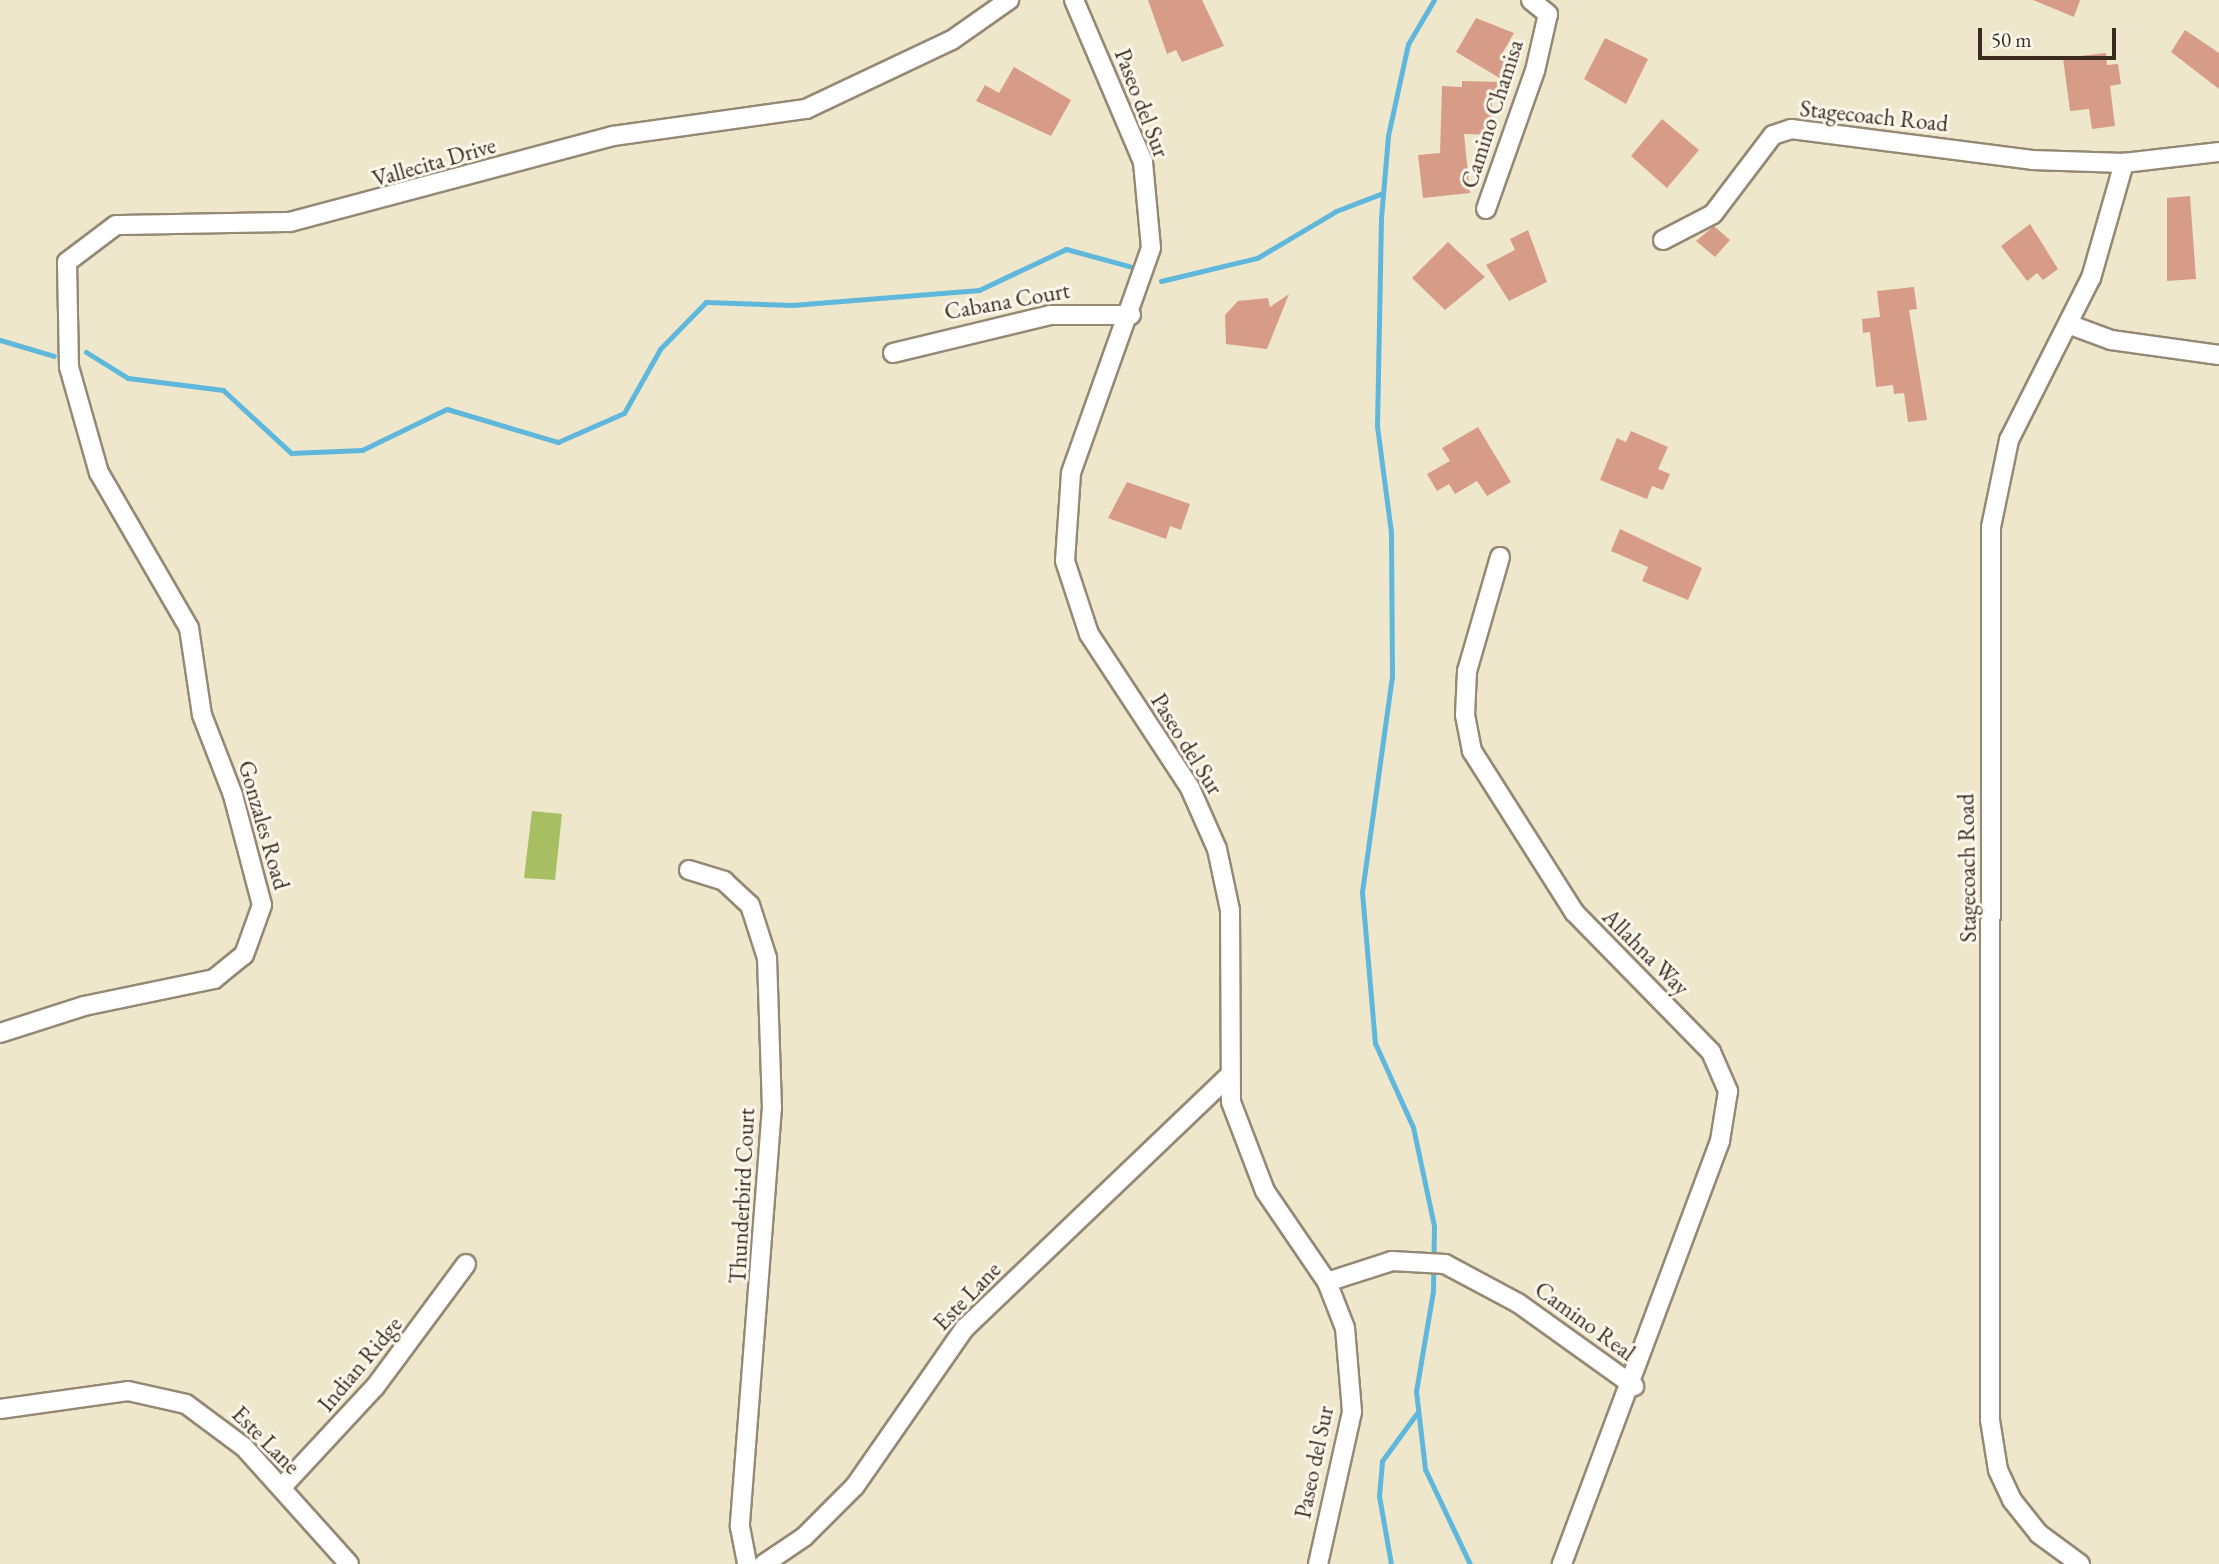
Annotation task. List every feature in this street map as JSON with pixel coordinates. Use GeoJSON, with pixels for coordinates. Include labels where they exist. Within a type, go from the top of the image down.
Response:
{"type":"FeatureCollection","features":[{"type":"Feature","properties":{"kind":"street","name":"Vallecita Drive"},"geometry":{"type":"LineString","coordinates":[[99,473],[69,367],[67,262],[116,225],[290,222],[613,136],[806,109],[952,40],[1009,0]]}},
{"type":"Feature","properties":{"kind":"street","name":"Paseo del Sur"},"geometry":{"type":"LineString","coordinates":[[1074,0],[1143,162],[1152,248],[1131,315],[1071,473],[1065,561],[1089,634],[1190,788],[1217,849],[1230,910],[1227,1078],[1265,1191],[1327,1282],[1345,1328],[1352,1392],[1318,1564]]}},
{"type":"Feature","properties":{"kind":"street","name":"Camino Chamisa"},"geometry":{"type":"LineString","coordinates":[[1486,209],[1535,71],[1548,14],[1531,0]]}},
{"type":"Feature","properties":{"kind":"street","name":"Stagecoach Road"},"geometry":{"type":"LineString","coordinates":[[1663,240],[1713,214],[1773,135],[1791,130],[2032,160],[2124,163],[2219,152]]}},
{"type":"Feature","properties":{"kind":"street","name":"Stagecoach Road"},"geometry":{"type":"LineString","coordinates":[[2080,1564],[2029,1524],[1998,1470],[1986,1300],[1992,527],[2009,440],[2097,264],[2124,163]]}},
{"type":"Feature","properties":{"kind":"street","name":"Cabana Court"},"geometry":{"type":"LineString","coordinates":[[893,353],[1050,315],[1131,315]]}},
{"type":"Feature","properties":{"kind":"street"},"geometry":{"type":"LineString","coordinates":[[2068,324],[2111,340],[2219,355]]}},
{"type":"Feature","properties":{"kind":"street","name":"Gonzales Road"},"geometry":{"type":"LineString","coordinates":[[0,1033],[84,1006],[214,979],[244,955],[262,905],[237,807],[202,715],[194,640],[99,473]]}},
{"type":"Feature","properties":{"kind":"street","name":"Allahna Way"},"geometry":{"type":"LineString","coordinates":[[1500,557],[1467,671],[1465,715],[1472,751],[1574,912],[1712,1052],[1728,1091],[1725,1125],[1633,1386]]}},
{"type":"Feature","properties":{"kind":"street","name":"Thunderbird Court"},"geometry":{"type":"LineString","coordinates":[[689,870],[724,881],[745,899],[759,920],[767,958],[772,1107],[740,1527],[747,1564]]}},
{"type":"Feature","properties":{"kind":"street","name":"Este Lane"},"geometry":{"type":"LineString","coordinates":[[764,1564],[822,1521],[855,1486],[965,1328],[1227,1078]]}},
{"type":"Feature","properties":{"kind":"street","name":"Camino Real"},"geometry":{"type":"LineString","coordinates":[[1327,1282],[1392,1261],[1435,1261],[1512,1299],[1633,1386],[1562,1564]]}},
{"type":"Feature","properties":{"kind":"street","name":"Indian Ridge"},"geometry":{"type":"LineString","coordinates":[[281,1488],[376,1387],[466,1264]]}},
{"type":"Feature","properties":{"kind":"street","name":"Este Lane"},"geometry":{"type":"LineString","coordinates":[[0,1409],[105,1391],[169,1397],[216,1422],[281,1488],[349,1564]]}},
{"type":"Feature","properties":{"kind":"green space"},"geometry":{"type":"Polygon","coordinates":[[[532,811],[562,814],[555,880],[524,878],[532,811]]]}},
{"type":"Feature","properties":{"kind":"building"},"geometry":{"type":"Polygon","coordinates":[[[1148,0],[1202,0],[1224,46],[1182,62],[1176,50],[1167,54],[1148,0]]]}},
{"type":"Feature","properties":{"kind":"building"},"geometry":{"type":"Polygon","coordinates":[[[2033,0],[2080,0],[2074,17],[2033,0]]]}},
{"type":"Feature","properties":{"kind":"building"},"geometry":{"type":"Polygon","coordinates":[[[1476,18],[1514,33],[1499,59],[1511,66],[1503,80],[1456,52],[1476,18]]]}},
{"type":"Feature","properties":{"kind":"building"},"geometry":{"type":"Polygon","coordinates":[[[2185,30],[2219,53],[2219,89],[2171,52],[2185,30]]]}},
{"type":"Feature","properties":{"kind":"building"},"geometry":{"type":"Polygon","coordinates":[[[1605,38],[1648,59],[1626,104],[1584,79],[1605,38]]]}},
{"type":"Feature","properties":{"kind":"building"},"geometry":{"type":"Polygon","coordinates":[[[2106,53],[2107,65],[2118,64],[2121,84],[2110,86],[2115,126],[2092,129],[2089,109],[2070,111],[2063,58],[2106,53]]]}},
{"type":"Feature","properties":{"kind":"building"},"geometry":{"type":"Polygon","coordinates":[[[1014,67],[1071,100],[1051,136],[976,101],[985,85],[999,93],[1014,67]]]}},
{"type":"Feature","properties":{"kind":"building"},"geometry":{"type":"Polygon","coordinates":[[[1462,81],[1502,82],[1492,99],[1491,135],[1464,134],[1470,193],[1423,198],[1418,155],[1440,153],[1442,86],[1462,87],[1462,81]]]}},
{"type":"Feature","properties":{"kind":"building"},"geometry":{"type":"Polygon","coordinates":[[[1662,119],[1699,150],[1667,188],[1631,156],[1662,119]]]}},
{"type":"Feature","properties":{"kind":"building"},"geometry":{"type":"Polygon","coordinates":[[[2190,196],[2196,279],[2167,281],[2167,198],[2190,196]]]}},
{"type":"Feature","properties":{"kind":"building"},"geometry":{"type":"Polygon","coordinates":[[[2030,224],[2058,269],[2043,280],[2037,273],[2027,281],[2001,246],[2030,224]]]}},
{"type":"Feature","properties":{"kind":"building"},"geometry":{"type":"Polygon","coordinates":[[[1714,226],[1730,240],[1715,257],[1696,241],[1714,226]]]}},
{"type":"Feature","properties":{"kind":"building"},"geometry":{"type":"Polygon","coordinates":[[[1528,230],[1547,282],[1509,301],[1486,265],[1515,250],[1510,239],[1528,230]]]}},
{"type":"Feature","properties":{"kind":"building"},"geometry":{"type":"Polygon","coordinates":[[[1448,242],[1485,277],[1445,310],[1412,278],[1448,242]]]}},
{"type":"Feature","properties":{"kind":"building"},"geometry":{"type":"Polygon","coordinates":[[[1914,287],[1917,309],[1909,310],[1927,420],[1908,422],[1904,393],[1894,394],[1893,385],[1876,387],[1870,332],[1863,333],[1862,319],[1880,317],[1877,291],[1914,287]]]}},
{"type":"Feature","properties":{"kind":"building"},"geometry":{"type":"Polygon","coordinates":[[[1289,294],[1267,349],[1226,344],[1225,315],[1238,301],[1268,298],[1270,307],[1289,294]]]}},
{"type":"Feature","properties":{"kind":"building"},"geometry":{"type":"Polygon","coordinates":[[[1478,427],[1511,482],[1487,496],[1477,481],[1455,494],[1449,484],[1437,491],[1427,474],[1450,461],[1442,448],[1478,427]]]}},
{"type":"Feature","properties":{"kind":"building"},"geometry":{"type":"Polygon","coordinates":[[[1631,431],[1668,447],[1658,469],[1670,474],[1663,490],[1652,486],[1647,499],[1600,480],[1617,438],[1626,442],[1631,431]]]}},
{"type":"Feature","properties":{"kind":"building"},"geometry":{"type":"Polygon","coordinates":[[[1127,482],[1190,504],[1181,530],[1170,526],[1166,539],[1108,518],[1127,482]]]}},
{"type":"Feature","properties":{"kind":"building"},"geometry":{"type":"Polygon","coordinates":[[[1620,529],[1702,568],[1688,600],[1642,581],[1648,567],[1611,551],[1620,529]]]}},
{"type":"Feature","properties":{"kind":"waterway"},"geometry":{"type":"LineString","coordinates":[[1434,0],[1408,44],[1388,136],[1381,218],[1377,426],[1391,533],[1392,676],[1362,892],[1375,1043],[1413,1127],[1434,1226],[1433,1291],[1416,1391],[1425,1469],[1470,1564]]}},
{"type":"Feature","properties":{"kind":"waterway"},"geometry":{"type":"LineString","coordinates":[[1161,281],[1257,258],[1336,211],[1383,193]]}},
{"type":"Feature","properties":{"kind":"waterway"},"geometry":{"type":"LineString","coordinates":[[86,352],[128,378],[223,390],[291,453],[362,450],[447,409],[558,442],[624,413],[660,349],[706,302],[792,305],[979,290],[1066,249],[1136,268]]}},
{"type":"Feature","properties":{"kind":"waterway"},"geometry":{"type":"LineString","coordinates":[[0,340],[54,356]]}},
{"type":"Feature","properties":{"kind":"waterway"},"geometry":{"type":"LineString","coordinates":[[1391,1564],[1379,1496],[1382,1461],[1417,1413]]}}]}
